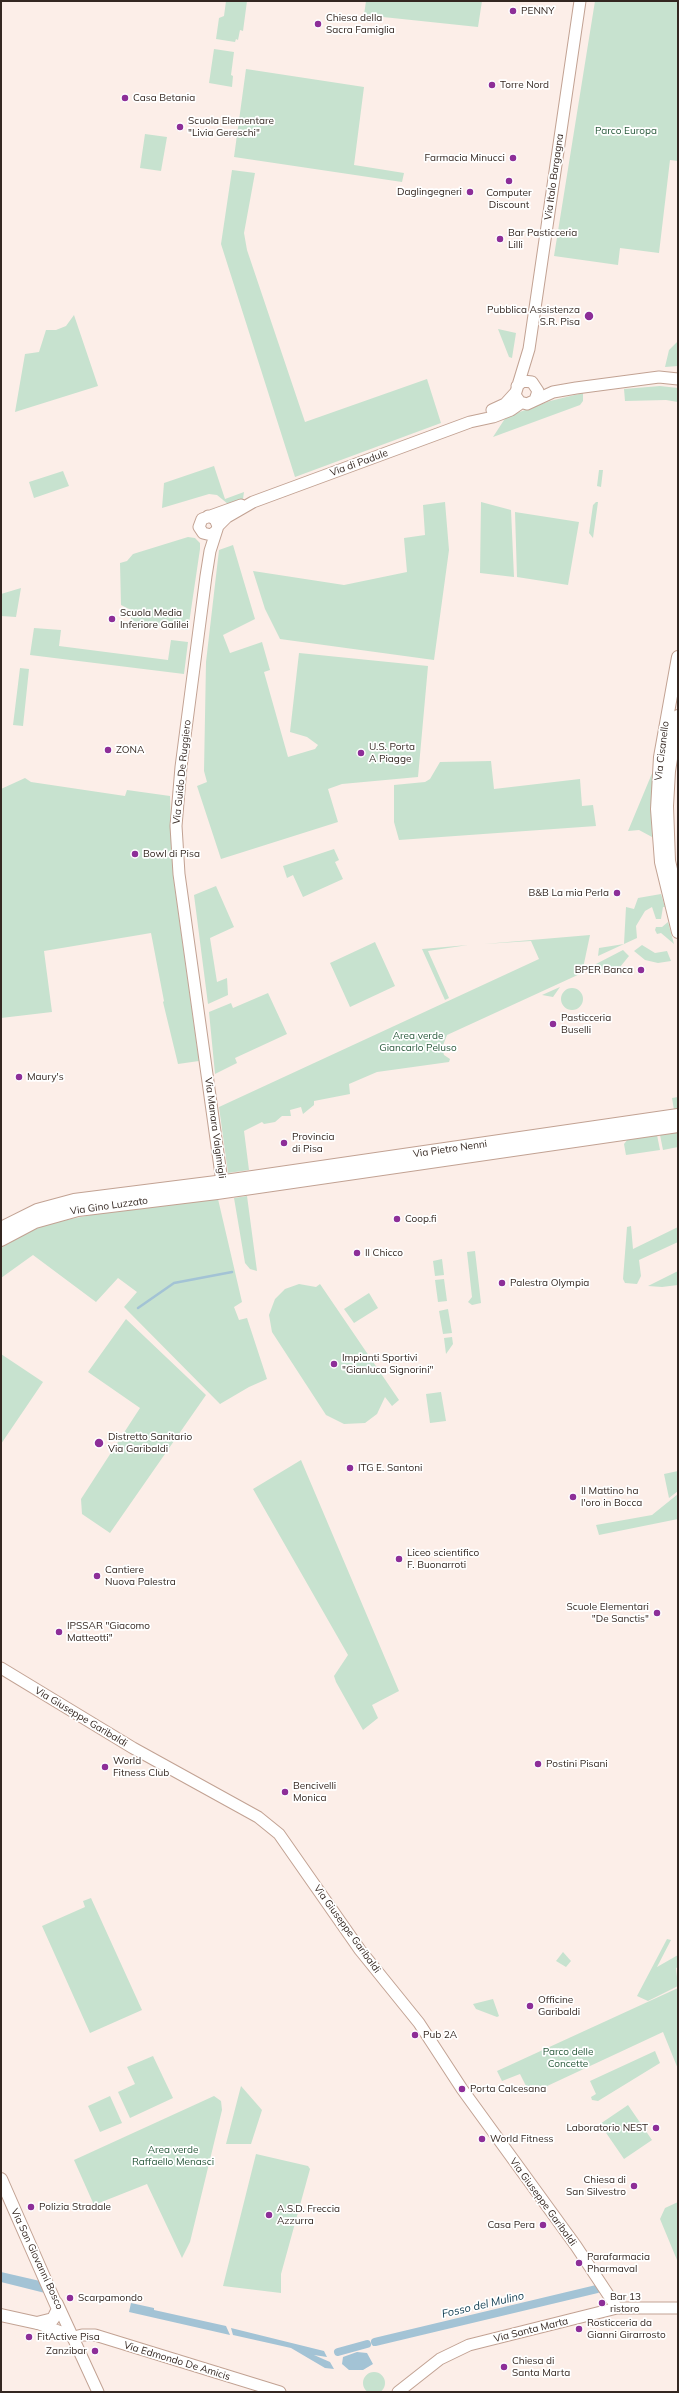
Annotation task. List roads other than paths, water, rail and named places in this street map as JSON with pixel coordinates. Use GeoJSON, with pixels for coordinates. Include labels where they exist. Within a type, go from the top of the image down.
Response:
{"type":"FeatureCollection","features":[{"type":"Feature","properties":{"kind":"main road","name":"Via Cisanello"},"geometry":{"type":"LineString","coordinates":[[664,847],[657,809],[659,768],[678,657]]}},
{"type":"Feature","properties":{"kind":"main road","name":"Via Cisanello"},"geometry":{"type":"LineString","coordinates":[[664,847],[668,781],[678,716]]}},
{"type":"Feature","properties":{"kind":"main road"},"geometry":{"type":"LineString","coordinates":[[664,847],[678,899]]}},
{"type":"Feature","properties":{"kind":"main road"},"geometry":{"type":"LineString","coordinates":[[664,847],[664,878],[678,932]]}},
{"type":"Feature","properties":{"kind":"main road","name":"Via Pietro Nenni"},"geometry":{"type":"LineString","coordinates":[[223,1186],[678,1116]]}},
{"type":"Feature","properties":{"kind":"main road","name":"Via Pietro Nenni"},"geometry":{"type":"LineString","coordinates":[[223,1186],[678,1126]]}},
{"type":"Feature","properties":{"kind":"main road","name":"Via Gino Luzzato"},"geometry":{"type":"LineString","coordinates":[[1,1228],[37,1210],[74,1200],[223,1186]]}},
{"type":"Feature","properties":{"kind":"main road","name":"Via Gino Luzzato"},"geometry":{"type":"LineString","coordinates":[[1,1240],[28,1225],[67,1212],[223,1186]]}},
{"type":"Feature","properties":{"kind":"main road","name":"Via San Giovanni Bosco"},"geometry":{"type":"LineString","coordinates":[[1,2179],[55,2299]]}},
{"type":"Feature","properties":{"kind":"main road"},"geometry":{"type":"LineString","coordinates":[[1,2315],[37,2323],[54,2318],[58,2311],[55,2299]]}},
{"type":"Feature","properties":{"kind":"street","name":"Via Italo Bargagna"},"geometry":{"type":"LineString","coordinates":[[518,394],[529,349],[580,2]]}},
{"type":"Feature","properties":{"kind":"street","name":"Via Italo Bargagna"},"geometry":{"type":"LineString","coordinates":[[529,349],[534,383]]}},
{"type":"Feature","properties":{"kind":"street"},"geometry":{"type":"LineString","coordinates":[[553,392],[525,380],[518,394],[527,404],[553,392],[665,377],[678,372]]}},
{"type":"Feature","properties":{"kind":"street"},"geometry":{"type":"LineString","coordinates":[[665,377],[678,379]]}},
{"type":"Feature","properties":{"kind":"street"},"geometry":{"type":"LineString","coordinates":[[534,383],[538,393],[535,400]]}},
{"type":"Feature","properties":{"kind":"street","name":"Via di Padule"},"geometry":{"type":"LineString","coordinates":[[213,531],[227,517],[248,505],[470,422],[480,415],[505,404],[518,394]]}},
{"type":"Feature","properties":{"kind":"street","name":"Via di Padule"},"geometry":{"type":"LineString","coordinates":[[208,516],[233,506],[248,505]]}},
{"type":"Feature","properties":{"kind":"street"},"geometry":{"type":"LineString","coordinates":[[208,516],[215,519],[213,531]]}},
{"type":"Feature","properties":{"kind":"street","name":"Via Guido De Ruggiero"},"geometry":{"type":"LineString","coordinates":[[206,1065],[180,874],[176,826],[182,760],[213,531],[200,529],[199,524],[202,519],[208,516]]}},
{"type":"Feature","properties":{"kind":"street","name":"Via Manara Valgimigli"},"geometry":{"type":"LineString","coordinates":[[206,1065],[223,1186]]}},
{"type":"Feature","properties":{"kind":"street","name":"Via Giuseppe Garibaldi"},"geometry":{"type":"LineString","coordinates":[[1,1668],[134,1748],[267,1823],[284,1839],[360,1950],[410,2012],[462,2088],[576,2246],[617,2308]]}},
{"type":"Feature","properties":{"kind":"street","name":"Via San Giovanni Bosco"},"geometry":{"type":"LineString","coordinates":[[55,2299],[74,2337],[98,2392]]}},
{"type":"Feature","properties":{"kind":"street","name":"Via Santa Marta"},"geometry":{"type":"LineString","coordinates":[[399,2391],[440,2359],[464,2347],[617,2308],[678,2308]]}},
{"type":"Feature","properties":{"kind":"street"},"geometry":{"type":"LineString","coordinates":[[37,2323],[74,2337]]}},
{"type":"Feature","properties":{"kind":"street","name":"Via Edmondo De Amicis"},"geometry":{"type":"LineString","coordinates":[[74,2337],[82,2335],[96,2335],[280,2392]]}},
{"type":"Feature","properties":{"kind":"water"},"geometry":{"type":"Polygon","coordinates":[[[1,2272],[40,2281],[45,2293],[1,2282],[1,2272]]]}},
{"type":"Feature","properties":{"kind":"water"},"geometry":{"type":"Polygon","coordinates":[[[131,2303],[154,2308],[154,2310],[226,2326],[230,2335],[129,2312],[131,2303]]]}},
{"type":"Feature","properties":{"kind":"water"},"geometry":{"type":"Polygon","coordinates":[[[231,2328],[324,2351],[327,2357],[314,2355],[330,2362],[334,2369],[325,2368],[291,2348],[233,2335],[231,2328]]]}},
{"type":"Feature","properties":{"kind":"water"},"geometry":{"type":"Polygon","coordinates":[[[357,2352],[367,2353],[373,2364],[363,2370],[349,2370],[342,2364],[343,2357],[357,2352]]]}},
{"type":"Feature","properties":{"kind":"waterway"},"geometry":{"type":"LineString","coordinates":[[138,1308],[174,1283],[232,1272]]}},
{"type":"Feature","properties":{"kind":"waterway","name":"Fosso del Mulino"},"geometry":{"type":"LineString","coordinates":[[375,2342],[597,2289]]}},
{"type":"Feature","properties":{"kind":"waterway","name":"Fosso del Mulino"},"geometry":{"type":"LineString","coordinates":[[338,2352],[367,2344]]}},
{"type":"Feature","properties":{"kind":"place","name":"PENNY"},"geometry":{"type":"Point","coordinates":[513,11]}},
{"type":"Feature","properties":{"kind":"place","name":"Chiesa della Sacra Famiglia"},"geometry":{"type":"Point","coordinates":[318,24]}},
{"type":"Feature","properties":{"kind":"place","name":"Torre Nord"},"geometry":{"type":"Point","coordinates":[492,85]}},
{"type":"Feature","properties":{"kind":"place","name":"Casa Betania"},"geometry":{"type":"Point","coordinates":[125,98]}},
{"type":"Feature","properties":{"kind":"place","name":"Scuola Elementare \"Livia Gereschi\""},"geometry":{"type":"Point","coordinates":[180,127]}},
{"type":"Feature","properties":{"kind":"place","name":"Farmacia Minucci"},"geometry":{"type":"Point","coordinates":[513,158]}},
{"type":"Feature","properties":{"kind":"place","name":"Computer Discount"},"geometry":{"type":"Point","coordinates":[509,181]}},
{"type":"Feature","properties":{"kind":"place","name":"Daglingegneri"},"geometry":{"type":"Point","coordinates":[470,192]}},
{"type":"Feature","properties":{"kind":"place","name":"Bar Pasticceria Lilli"},"geometry":{"type":"Point","coordinates":[500,239]}},
{"type":"Feature","properties":{"kind":"place","name":"Pubblica Assistenza S.R. Pisa"},"geometry":{"type":"Point","coordinates":[589,316]}},
{"type":"Feature","properties":{"kind":"place","name":"Scuola Media Inferiore Galilei"},"geometry":{"type":"Point","coordinates":[112,619]}},
{"type":"Feature","properties":{"kind":"place","name":"ZONA"},"geometry":{"type":"Point","coordinates":[108,750]}},
{"type":"Feature","properties":{"kind":"place","name":"U.S. Porta A Piagge"},"geometry":{"type":"Point","coordinates":[361,753]}},
{"type":"Feature","properties":{"kind":"place","name":"Bowl di Pisa"},"geometry":{"type":"Point","coordinates":[135,854]}},
{"type":"Feature","properties":{"kind":"place","name":"B&B La mia Perla"},"geometry":{"type":"Point","coordinates":[617,893]}},
{"type":"Feature","properties":{"kind":"place","name":"BPER Banca"},"geometry":{"type":"Point","coordinates":[641,970]}},
{"type":"Feature","properties":{"kind":"place","name":"Pasticceria Buselli"},"geometry":{"type":"Point","coordinates":[553,1024]}},
{"type":"Feature","properties":{"kind":"place","name":"Maury's"},"geometry":{"type":"Point","coordinates":[19,1077]}},
{"type":"Feature","properties":{"kind":"place","name":"Provincia di Pisa"},"geometry":{"type":"Point","coordinates":[284,1143]}},
{"type":"Feature","properties":{"kind":"place","name":"Coop.fi"},"geometry":{"type":"Point","coordinates":[397,1219]}},
{"type":"Feature","properties":{"kind":"place","name":"Il Chicco"},"geometry":{"type":"Point","coordinates":[357,1253]}},
{"type":"Feature","properties":{"kind":"place","name":"Palestra Olympia"},"geometry":{"type":"Point","coordinates":[502,1283]}},
{"type":"Feature","properties":{"kind":"place","name":"Impianti Sportivi \"Gianluca Signorini\""},"geometry":{"type":"Point","coordinates":[334,1364]}},
{"type":"Feature","properties":{"kind":"place","name":"Distretto Sanitario Via Garibaldi"},"geometry":{"type":"Point","coordinates":[99,1443]}},
{"type":"Feature","properties":{"kind":"place","name":"ITG E. Santoni"},"geometry":{"type":"Point","coordinates":[350,1468]}},
{"type":"Feature","properties":{"kind":"place","name":"Il Mattino ha l'oro in Bocca"},"geometry":{"type":"Point","coordinates":[573,1497]}},
{"type":"Feature","properties":{"kind":"place","name":"Liceo scientifico F. Buonarroti"},"geometry":{"type":"Point","coordinates":[399,1559]}},
{"type":"Feature","properties":{"kind":"place","name":"Cantiere Nuova Palestra"},"geometry":{"type":"Point","coordinates":[97,1576]}},
{"type":"Feature","properties":{"kind":"place","name":"Scuole Elementari \"De Sanctis\""},"geometry":{"type":"Point","coordinates":[657,1613]}},
{"type":"Feature","properties":{"kind":"place","name":"IPSSAR \"Giacomo Matteotti\""},"geometry":{"type":"Point","coordinates":[59,1632]}},
{"type":"Feature","properties":{"kind":"place","name":"Postini Pisani"},"geometry":{"type":"Point","coordinates":[538,1764]}},
{"type":"Feature","properties":{"kind":"place","name":"World Fitness Club"},"geometry":{"type":"Point","coordinates":[105,1767]}},
{"type":"Feature","properties":{"kind":"place","name":"Bencivelli Monica"},"geometry":{"type":"Point","coordinates":[285,1792]}},
{"type":"Feature","properties":{"kind":"place","name":"Officine Garibaldi"},"geometry":{"type":"Point","coordinates":[530,2006]}},
{"type":"Feature","properties":{"kind":"place","name":"Pub 2A"},"geometry":{"type":"Point","coordinates":[415,2035]}},
{"type":"Feature","properties":{"kind":"place","name":"Porta Calcesana"},"geometry":{"type":"Point","coordinates":[462,2089]}},
{"type":"Feature","properties":{"kind":"place","name":"Laboratorio NEST"},"geometry":{"type":"Point","coordinates":[656,2128]}},
{"type":"Feature","properties":{"kind":"place","name":"World Fitness"},"geometry":{"type":"Point","coordinates":[482,2139]}},
{"type":"Feature","properties":{"kind":"place","name":"Chiesa di San Silvestro"},"geometry":{"type":"Point","coordinates":[634,2186]}},
{"type":"Feature","properties":{"kind":"place","name":"Polizia Stradale"},"geometry":{"type":"Point","coordinates":[31,2207]}},
{"type":"Feature","properties":{"kind":"place","name":"A.S.D. Freccia Azzurra"},"geometry":{"type":"Point","coordinates":[269,2215]}},
{"type":"Feature","properties":{"kind":"place","name":"Casa Pera"},"geometry":{"type":"Point","coordinates":[543,2225]}},
{"type":"Feature","properties":{"kind":"place","name":"Parafarmacia Pharmaval"},"geometry":{"type":"Point","coordinates":[579,2263]}},
{"type":"Feature","properties":{"kind":"place","name":"Scarpamondo"},"geometry":{"type":"Point","coordinates":[70,2298]}},
{"type":"Feature","properties":{"kind":"place","name":"Bar 13 ristoro"},"geometry":{"type":"Point","coordinates":[602,2303]}},
{"type":"Feature","properties":{"kind":"place","name":"Rosticceria da Gianni Girarrosto"},"geometry":{"type":"Point","coordinates":[579,2329]}},
{"type":"Feature","properties":{"kind":"place","name":"FitActive Pisa"},"geometry":{"type":"Point","coordinates":[29,2337]}},
{"type":"Feature","properties":{"kind":"place","name":"Zanzibar"},"geometry":{"type":"Point","coordinates":[95,2351]}},
{"type":"Feature","properties":{"kind":"place","name":"Chiesa di Santa Marta"},"geometry":{"type":"Point","coordinates":[504,2367]}},
{"type":"Feature","properties":{"kind":"park label","name":"Parco Europa"},"geometry":{"type":"Point","coordinates":[626,131]}},
{"type":"Feature","properties":{"kind":"park label","name":"Area verde Giancarlo Peluso"},"geometry":{"type":"Point","coordinates":[418,1042]}},
{"type":"Feature","properties":{"kind":"park label","name":"Parco delle Concette"},"geometry":{"type":"Point","coordinates":[568,2058]}},
{"type":"Feature","properties":{"kind":"park label","name":"Area verde Raffaello Menasci"},"geometry":{"type":"Point","coordinates":[173,2156]}}]}
